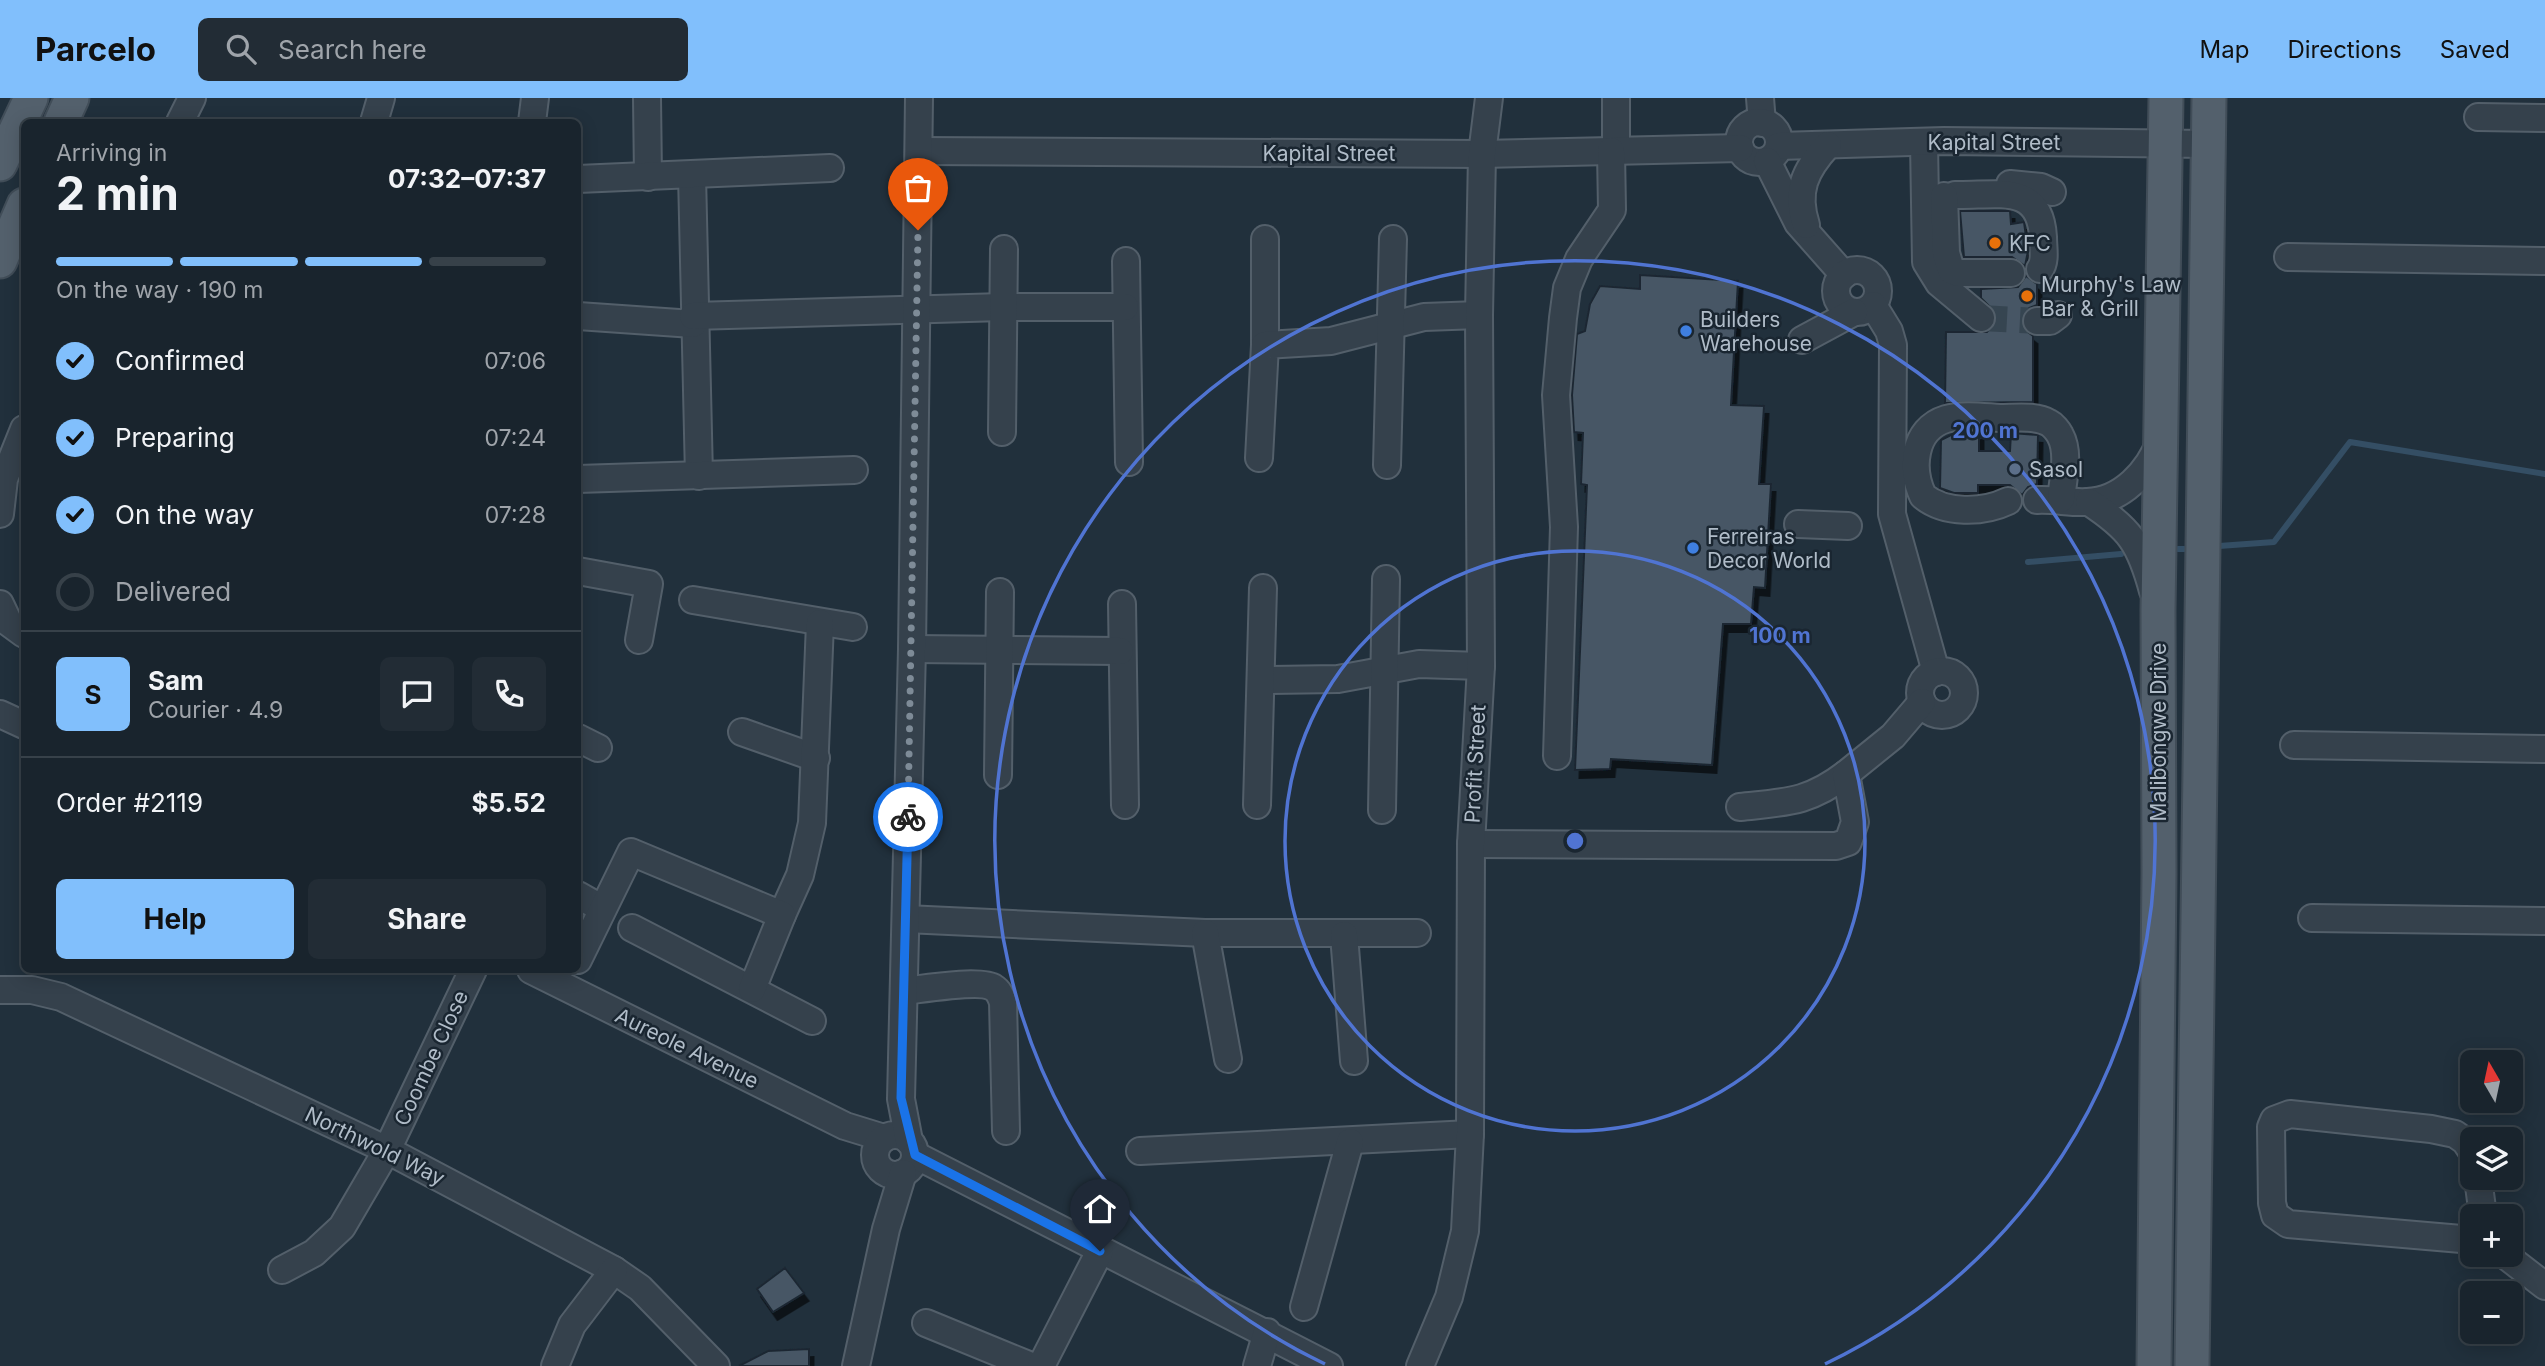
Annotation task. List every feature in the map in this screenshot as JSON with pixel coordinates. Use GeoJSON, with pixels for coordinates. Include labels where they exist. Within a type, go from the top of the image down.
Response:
{"type":"FeatureCollection","features":[{"type":"Feature","properties":{"kind":"main road"},"geometry":{"type":"LineString","coordinates":[[21,119],[31,98]]}},
{"type":"Feature","properties":{"kind":"main road"},"geometry":{"type":"LineString","coordinates":[[62,119],[72,98]]}},
{"type":"Feature","properties":{"kind":"main road","name":"Malibongwe Drive"},"geometry":{"type":"LineString","coordinates":[[2154,1366],[2159,873],[2158,610],[2166,98]]}},
{"type":"Feature","properties":{"kind":"main road","name":"Malibongwe Drive"},"geometry":{"type":"LineString","coordinates":[[2192,1366],[2208,98]]}},
{"type":"Feature","properties":{"kind":"main road"},"geometry":{"type":"LineString","coordinates":[[0,164],[21,119]]}},
{"type":"Feature","properties":{"kind":"main road"},"geometry":{"type":"LineString","coordinates":[[0,261],[21,212]]}},
{"type":"Feature","properties":{"kind":"street"},"geometry":{"type":"LineString","coordinates":[[182,119],[192,98]]}},
{"type":"Feature","properties":{"kind":"street"},"geometry":{"type":"LineString","coordinates":[[375,119],[381,98]]}},
{"type":"Feature","properties":{"kind":"street"},"geometry":{"type":"LineString","coordinates":[[532,119],[535,98]]}},
{"type":"Feature","properties":{"kind":"street"},"geometry":{"type":"LineString","coordinates":[[647,98],[648,177]]}},
{"type":"Feature","properties":{"kind":"street"},"geometry":{"type":"LineString","coordinates":[[856,1366],[886,1229],[901,1098],[912,649],[919,98]]}},
{"type":"Feature","properties":{"kind":"street","name":"Profit Street"},"geometry":{"type":"LineString","coordinates":[[1420,1366],[1450,1297],[1465,1231],[1471,1134],[1471,844],[1481,666],[1479,315],[1482,154],[1489,98]]}},
{"type":"Feature","properties":{"kind":"street"},"geometry":{"type":"LineString","coordinates":[[1557,756],[1564,527],[1556,395],[1567,288],[1579,259],[1612,210],[1616,105]]}},
{"type":"Feature","properties":{"kind":"street"},"geometry":{"type":"LineString","coordinates":[[1761,110],[1777,133],[1760,154],[1791,211],[1844,275]]}},
{"type":"Feature","properties":{"kind":"street"},"geometry":{"type":"LineString","coordinates":[[2478,117],[2545,118]]}},
{"type":"Feature","properties":{"kind":"street","name":"Kapital Street"},"geometry":{"type":"LineString","coordinates":[[919,151],[1482,154],[1614,150],[1760,154],[1828,145],[1924,142],[2033,140],[2209,144]]}},
{"type":"Feature","properties":{"kind":"street"},"geometry":{"type":"LineString","coordinates":[[1924,142],[1941,196],[1946,253],[1951,270],[1958,273],[2011,273]]}},
{"type":"Feature","properties":{"kind":"street"},"geometry":{"type":"LineString","coordinates":[[1808,233],[1802,211],[1802,185],[1810,166],[1828,145]]}},
{"type":"Feature","properties":{"kind":"street"},"geometry":{"type":"LineString","coordinates":[[581,179],[692,176],[830,167]]}},
{"type":"Feature","properties":{"kind":"street"},"geometry":{"type":"LineString","coordinates":[[692,176],[693,320],[699,476]]}},
{"type":"Feature","properties":{"kind":"street"},"geometry":{"type":"LineString","coordinates":[[1941,196],[1973,182],[2041,187],[2052,192]]}},
{"type":"Feature","properties":{"kind":"street"},"geometry":{"type":"LineString","coordinates":[[1941,196],[2020,196],[2034,204],[2040,212],[2042,227],[2044,261],[2040,270]]}},
{"type":"Feature","properties":{"kind":"street"},"geometry":{"type":"LineString","coordinates":[[1941,196],[1926,262],[1930,272],[1963,305],[1981,318]]}},
{"type":"Feature","properties":{"kind":"street"},"geometry":{"type":"LineString","coordinates":[[1259,458],[1265,345],[1265,239]]}},
{"type":"Feature","properties":{"kind":"street"},"geometry":{"type":"LineString","coordinates":[[1387,465],[1393,239]]}},
{"type":"Feature","properties":{"kind":"street"},"geometry":{"type":"LineString","coordinates":[[1002,432],[1004,249]]}},
{"type":"Feature","properties":{"kind":"street"},"geometry":{"type":"LineString","coordinates":[[2288,257],[2545,261]]}},
{"type":"Feature","properties":{"kind":"street"},"geometry":{"type":"LineString","coordinates":[[1126,261],[1129,462]]}},
{"type":"Feature","properties":{"kind":"street"},"geometry":{"type":"LineString","coordinates":[[1801,340],[1863,309],[1878,293],[1871,275],[1859,270],[1844,275],[1837,285],[1838,299],[1863,309],[1889,331],[1893,345],[1892,514],[1936,672]]}},
{"type":"Feature","properties":{"kind":"street"},"geometry":{"type":"LineString","coordinates":[[581,316],[693,320],[918,309],[1125,307]]}},
{"type":"Feature","properties":{"kind":"street"},"geometry":{"type":"LineString","coordinates":[[1265,345],[1331,341],[1424,317],[1479,315]]}},
{"type":"Feature","properties":{"kind":"street"},"geometry":{"type":"LineString","coordinates":[[2008,501],[1974,509],[1941,507],[1923,496],[1916,474],[1916,455],[1926,431],[1945,419],[1956,417],[2025,418],[2049,423],[2061,436],[2064,451],[2049,500],[2088,502],[2129,486],[2154,457],[2161,439]]}},
{"type":"Feature","properties":{"kind":"street"},"geometry":{"type":"LineString","coordinates":[[0,514],[14,487],[21,446]]}},
{"type":"Feature","properties":{"kind":"street"},"geometry":{"type":"LineString","coordinates":[[581,479],[854,470]]}},
{"type":"Feature","properties":{"kind":"street"},"geometry":{"type":"LineString","coordinates":[[2088,502],[2124,526],[2130,534],[2146,567],[2158,610]]}},
{"type":"Feature","properties":{"kind":"street"},"geometry":{"type":"LineString","coordinates":[[1798,524],[1848,526]]}},
{"type":"Feature","properties":{"kind":"street"},"geometry":{"type":"LineString","coordinates":[[581,572],[649,584],[639,640]]}},
{"type":"Feature","properties":{"kind":"street"},"geometry":{"type":"LineString","coordinates":[[1381,810],[1386,579]]}},
{"type":"Feature","properties":{"kind":"street"},"geometry":{"type":"LineString","coordinates":[[1258,805],[1263,588]]}},
{"type":"Feature","properties":{"kind":"street"},"geometry":{"type":"LineString","coordinates":[[998,775],[1000,592]]}},
{"type":"Feature","properties":{"kind":"street"},"geometry":{"type":"LineString","coordinates":[[693,600],[853,627]]}},
{"type":"Feature","properties":{"kind":"street"},"geometry":{"type":"LineString","coordinates":[[0,604],[9,623],[21,632]]}},
{"type":"Feature","properties":{"kind":"street"},"geometry":{"type":"LineString","coordinates":[[1122,604],[1125,805]]}},
{"type":"Feature","properties":{"kind":"street"},"geometry":{"type":"LineString","coordinates":[[752,989],[800,875],[812,823],[820,623]]}},
{"type":"Feature","properties":{"kind":"street"},"geometry":{"type":"LineString","coordinates":[[912,649],[1121,651]]}},
{"type":"Feature","properties":{"kind":"street"},"geometry":{"type":"LineString","coordinates":[[1262,680],[1338,679],[1419,664],[1481,666]]}},
{"type":"Feature","properties":{"kind":"street"},"geometry":{"type":"LineString","coordinates":[[1936,672],[1951,673],[1962,682],[1962,704],[1957,710],[1944,716],[1930,712],[1922,702],[1921,686],[1936,672]]}},
{"type":"Feature","properties":{"kind":"street"},"geometry":{"type":"LineString","coordinates":[[1740,807],[1801,800],[1824,791],[1893,736],[1922,702]]}},
{"type":"Feature","properties":{"kind":"street"},"geometry":{"type":"LineString","coordinates":[[0,714],[21,724]]}},
{"type":"Feature","properties":{"kind":"street"},"geometry":{"type":"LineString","coordinates":[[743,732],[816,758]]}},
{"type":"Feature","properties":{"kind":"street"},"geometry":{"type":"LineString","coordinates":[[2294,745],[2545,749]]}},
{"type":"Feature","properties":{"kind":"street"},"geometry":{"type":"LineString","coordinates":[[1471,844],[1836,846],[1848,842],[1855,822],[1846,774]]}},
{"type":"Feature","properties":{"kind":"street"},"geometry":{"type":"LineString","coordinates":[[581,953],[631,852],[782,915]]}},
{"type":"Feature","properties":{"kind":"street"},"geometry":{"type":"LineString","coordinates":[[581,897],[601,908]]}},
{"type":"Feature","properties":{"kind":"street"},"geometry":{"type":"LineString","coordinates":[[2312,918],[2545,921]]}},
{"type":"Feature","properties":{"kind":"street"},"geometry":{"type":"LineString","coordinates":[[906,919],[1205,933],[1416,933]]}},
{"type":"Feature","properties":{"kind":"street"},"geometry":{"type":"LineString","coordinates":[[632,928],[812,1021]]}},
{"type":"Feature","properties":{"kind":"street"},"geometry":{"type":"LineString","coordinates":[[1205,933],[1228,1059]]}},
{"type":"Feature","properties":{"kind":"street"},"geometry":{"type":"LineString","coordinates":[[1344,935],[1354,1061]]}},
{"type":"Feature","properties":{"kind":"street","name":"Coombe Close"},"geometry":{"type":"LineString","coordinates":[[282,1270],[331,1240],[387,1150],[472,973]]}},
{"type":"Feature","properties":{"kind":"street","name":"Aureole Avenue"},"geometry":{"type":"LineString","coordinates":[[544,973],[569,979],[896,1154],[954,1178],[1267,1332],[1329,1366]]}},
{"type":"Feature","properties":{"kind":"street"},"geometry":{"type":"LineString","coordinates":[[904,991],[980,984],[993,986],[999,992],[1003,1002],[1006,1131]]}},
{"type":"Feature","properties":{"kind":"street","name":"Northwold Way"},"geometry":{"type":"LineString","coordinates":[[0,990],[32,990],[61,997],[387,1150],[614,1270],[640,1288],[716,1366]]}},
{"type":"Feature","properties":{"kind":"street"},"geometry":{"type":"LineString","coordinates":[[2460,1138],[2431,1129],[2290,1115],[2274,1120],[2271,1127],[2272,1203],[2275,1215],[2288,1224],[2460,1239]]}},
{"type":"Feature","properties":{"kind":"street"},"geometry":{"type":"LineString","coordinates":[[1140,1152],[1471,1134]]}},
{"type":"Feature","properties":{"kind":"street"},"geometry":{"type":"LineString","coordinates":[[1304,1307],[1350,1142]]}},
{"type":"Feature","properties":{"kind":"street"},"geometry":{"type":"LineString","coordinates":[[1041,1366],[1100,1251]]}},
{"type":"Feature","properties":{"kind":"street"},"geometry":{"type":"LineString","coordinates":[[2523,1267],[2544,1281]]}},
{"type":"Feature","properties":{"kind":"street"},"geometry":{"type":"LineString","coordinates":[[555,1366],[572,1325],[614,1270]]}},
{"type":"Feature","properties":{"kind":"street"},"geometry":{"type":"LineString","coordinates":[[926,1323],[1031,1366]]}},
{"type":"Feature","properties":{"kind":"street"},"geometry":{"type":"LineString","coordinates":[[1257,1366],[1267,1332]]}},
{"type":"Feature","properties":{"kind":"building"},"geometry":{"type":"Polygon","coordinates":[[[1960,211],[2010,211],[2011,224],[2024,222],[2028,251],[2025,266],[2012,257],[1964,257],[1960,211]]]}},
{"type":"Feature","properties":{"kind":"building"},"geometry":{"type":"Polygon","coordinates":[[[1640,275],[1738,281],[1731,405],[1764,406],[1759,484],[1771,484],[1765,588],[1754,587],[1751,624],[1723,624],[1712,765],[1611,759],[1610,769],[1575,770],[1587,485],[1581,484],[1583,433],[1574,432],[1572,395],[1577,334],[1585,331],[1590,304],[1600,286],[1640,289],[1640,275]]]}},
{"type":"Feature","properties":{"kind":"building"},"geometry":{"type":"Polygon","coordinates":[[[2026,276],[2037,284],[2037,305],[2029,308],[2021,320],[2024,329],[2033,336],[2033,402],[1945,403],[1946,332],[1987,332],[1996,321],[1996,313],[1981,298],[1981,289],[2018,287],[2026,276]]]}},
{"type":"Feature","properties":{"kind":"building"},"geometry":{"type":"Polygon","coordinates":[[[1979,432],[1979,451],[2010,451],[2011,433],[2038,435],[2037,484],[2028,487],[2022,495],[2010,485],[1978,485],[1978,493],[1954,493],[1940,488],[1941,440],[1955,433],[1979,432]]]}},
{"type":"Feature","properties":{"kind":"building"},"geometry":{"type":"Polygon","coordinates":[[[785,1268],[804,1293],[773,1312],[757,1289],[785,1268]]]}},
{"type":"Feature","properties":{"kind":"building"},"geometry":{"type":"Polygon","coordinates":[[[809,1349],[809,1366],[739,1366],[768,1351],[809,1349]]]}},
{"type":"Feature","properties":{"kind":"waterway"},"geometry":{"type":"LineString","coordinates":[[2219,546],[2274,542],[2350,442],[2545,474]]}},
{"type":"Feature","properties":{"kind":"waterway"},"geometry":{"type":"LineString","coordinates":[[2178,549],[2184,549]]}},
{"type":"Feature","properties":{"kind":"waterway"},"geometry":{"type":"LineString","coordinates":[[2028,562],[2121,554]]}},
{"type":"Feature","properties":{"kind":"tunnel"},"geometry":{"type":"LineString","coordinates":[[1981,318],[2037,321]]}},
{"type":"Feature","properties":{"kind":"way so far"},"geometry":{"type":"LineString","coordinates":[[908,817],[918,230]]}},
{"type":"Feature","properties":{"kind":"place","name":"KFC"},"geometry":{"type":"Point","coordinates":[1995,243]}},
{"type":"Feature","properties":{"kind":"place","name":"Murphy's Law Bar & Grill"},"geometry":{"type":"Point","coordinates":[2027,296]}},
{"type":"Feature","properties":{"kind":"place","name":"Builders Warehouse"},"geometry":{"type":"Point","coordinates":[1686,331]}},
{"type":"Feature","properties":{"kind":"place","name":"Sasol"},"geometry":{"type":"Point","coordinates":[2015,469]}},
{"type":"Feature","properties":{"kind":"place","name":"Ferreiras Decor World"},"geometry":{"type":"Point","coordinates":[1693,548]}},
{"type":"Feature","properties":{"kind":"route"},"geometry":{"type":"LineString","coordinates":[[908,817],[901,1098],[909,1140],[915,1155],[954,1178],[1100,1251]]}}]}
